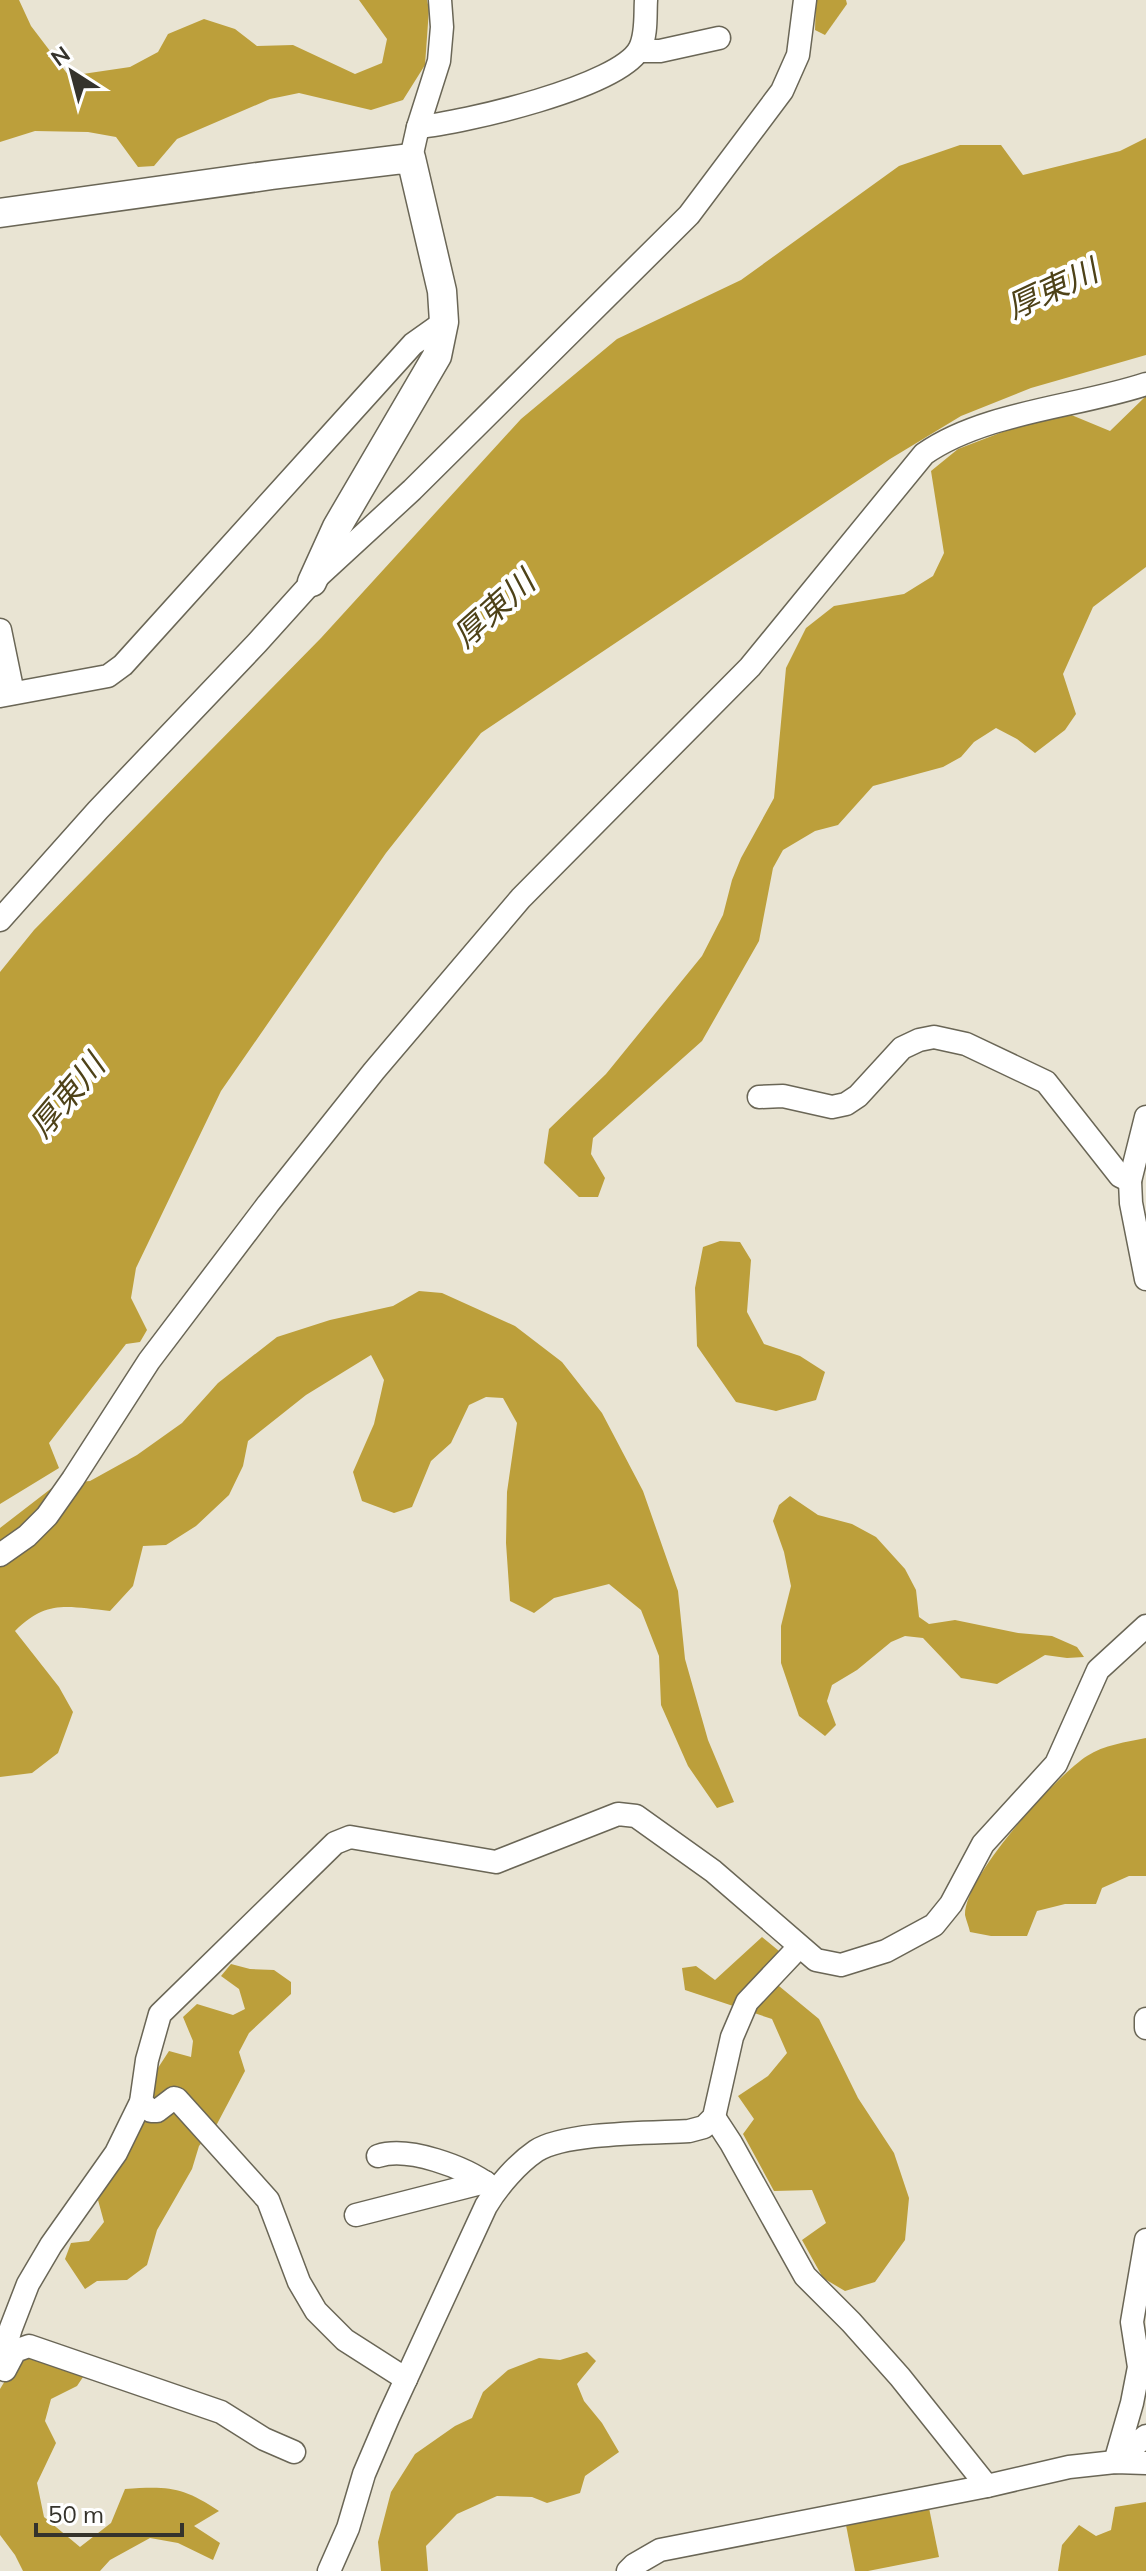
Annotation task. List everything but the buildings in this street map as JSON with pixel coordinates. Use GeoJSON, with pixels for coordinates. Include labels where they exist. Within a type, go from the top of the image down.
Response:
{"type":"FeatureCollection","features":[{"type":"Feature","properties":{"kind":"street"},"geometry":{"type":"LineString","coordinates":[[312,582],[337,527],[437,356],[444,322],[442,291],[411,158],[439,61],[442,27],[440,0]]}},
{"type":"Feature","properties":{"kind":"street"},"geometry":{"type":"LineString","coordinates":[[418,127],[445,124],[542,100],[599,78],[639,51],[644,35],[646,0]]}},
{"type":"Feature","properties":{"kind":"street"},"geometry":{"type":"LineString","coordinates":[[0,920],[98,810],[312,582],[412,490],[689,215],[782,91],[798,55],[805,0]]}},
{"type":"Feature","properties":{"kind":"street"},"geometry":{"type":"LineString","coordinates":[[639,51],[660,51],[719,38]]}},
{"type":"Feature","properties":{"kind":"street"},"geometry":{"type":"LineString","coordinates":[[0,213],[411,158]]}},
{"type":"Feature","properties":{"kind":"street"},"geometry":{"type":"LineString","coordinates":[[0,630],[6,694],[108,676],[123,665],[413,344],[444,322]]}},
{"type":"Feature","properties":{"kind":"street"},"geometry":{"type":"LineString","coordinates":[[0,1555],[27,1536],[47,1516],[149,1361],[268,1204],[403,1036],[521,898],[750,667],[924,454],[942,442],[975,430],[1146,384]]}},
{"type":"Feature","properties":{"kind":"street"},"geometry":{"type":"LineString","coordinates":[[759,1097],[783,1096],[832,1107],[846,1104],[858,1096],[902,1048],[934,1037],[966,1044],[1046,1082],[1120,1176],[1130,1181]]}},
{"type":"Feature","properties":{"kind":"street"},"geometry":{"type":"LineString","coordinates":[[1146,1117],[1130,1181],[1131,1203],[1146,1279]]}},
{"type":"Feature","properties":{"kind":"street"},"geometry":{"type":"LineString","coordinates":[[0,2364],[28,2284],[51,2245],[116,2153],[141,2102],[147,2060],[160,2014],[335,1843],[350,1837],[496,1862],[618,1814],[636,1816],[713,1871],[816,1960],[841,1965],[886,1951],[934,1925],[951,1904],[983,1844],[1056,1764],[1098,1670],[1146,1626]]}},
{"type":"Feature","properties":{"kind":"street"},"geometry":{"type":"LineString","coordinates":[[356,2215],[491,2186],[536,2151],[556,2142],[689,2131],[704,2127],[714,2117],[732,2037],[747,2002],[799,1947]]}},
{"type":"Feature","properties":{"kind":"street"},"geometry":{"type":"LineString","coordinates":[[1146,2019],[1146,2028]]}},
{"type":"Feature","properties":{"kind":"street"},"geometry":{"type":"LineString","coordinates":[[141,2102],[151,2111],[157,2111],[174,2098],[177,2099],[268,2200],[299,2282],[316,2311],[345,2340],[406,2379]]}},
{"type":"Feature","properties":{"kind":"street"},"geometry":{"type":"LineString","coordinates":[[714,2117],[805,2276],[900,2377],[987,2486]]}},
{"type":"Feature","properties":{"kind":"street"},"geometry":{"type":"LineString","coordinates":[[378,2156],[391,2152],[440,2161],[477,2176],[491,2186]]}},
{"type":"Feature","properties":{"kind":"street"},"geometry":{"type":"LineString","coordinates":[[329,2571],[348,2528],[364,2474],[486,2206],[491,2186]]}},
{"type":"Feature","properties":{"kind":"street"},"geometry":{"type":"LineString","coordinates":[[1115,2462],[1139,2367],[1132,2322],[1146,2240]]}},
{"type":"Feature","properties":{"kind":"street"},"geometry":{"type":"LineString","coordinates":[[0,2372],[6,2369],[15,2351],[29,2346],[221,2412],[264,2439],[294,2452]]}},
{"type":"Feature","properties":{"kind":"street"},"geometry":{"type":"LineString","coordinates":[[1115,2462],[1146,2436]]}},
{"type":"Feature","properties":{"kind":"street"},"geometry":{"type":"LineString","coordinates":[[628,2571],[660,2550],[1069,2467],[1115,2462],[1146,2463]]}},
{"type":"Feature","properties":{"kind":"shaded area"},"geometry":{"type":"Polygon","coordinates":[[[0,0],[19,0],[31,26],[69,76],[130,67],[158,52],[168,34],[204,19],[235,29],[257,46],[293,45],[355,74],[382,63],[387,39],[359,0],[427,0],[425,65],[403,100],[371,110],[299,93],[270,99],[177,139],[154,166],[138,167],[116,137],[88,132],[35,131],[0,142],[0,0]]]}},
{"type":"Feature","properties":{"kind":"shaded area"},"geometry":{"type":"Polygon","coordinates":[[[816,0],[846,0],[847,4],[825,35],[815,30],[816,0]]]}},
{"type":"Feature","properties":{"kind":"shaded area"},"geometry":{"type":"Polygon","coordinates":[[[1146,396],[1146,567],[1093,607],[1063,674],[1076,714],[1065,730],[1035,753],[996,728],[974,742],[961,757],[943,767],[873,786],[838,825],[815,831],[783,850],[773,868],[759,941],[702,1041],[593,1138],[591,1154],[605,1178],[598,1197],[579,1197],[544,1163],[549,1129],[606,1074],[702,956],[723,915],[741,858],[774,798],[786,668],[806,628],[834,606],[904,594],[933,576],[944,553],[931,471],[958,449],[1005,431],[1069,414],[1110,431],[1146,396]]]}},
{"type":"Feature","properties":{"kind":"shaded area"},"geometry":{"type":"Polygon","coordinates":[[[720,1241],[740,1242],[751,1260],[747,1312],[764,1344],[800,1356],[825,1372],[816,1400],[776,1411],[736,1402],[697,1346],[695,1288],[703,1247],[720,1241]]]}},
{"type":"Feature","properties":{"kind":"shaded area"},"geometry":{"type":"Polygon","coordinates":[[[419,1291],[442,1293],[515,1326],[562,1362],[602,1413],[643,1491],[678,1591],[685,1659],[708,1740],[734,1802],[717,1808],[688,1766],[661,1705],[659,1656],[641,1610],[609,1584],[554,1598],[534,1613],[510,1601],[506,1543],[507,1492],[517,1423],[503,1398],[486,1397],[469,1405],[451,1443],[431,1461],[412,1507],[394,1513],[362,1501],[353,1472],[374,1424],[384,1380],[371,1355],[306,1395],[248,1441],[243,1466],[229,1495],[196,1526],[166,1545],[143,1546],[133,1586],[110,1611],[70,1607],[48,1610],[37,1614],[15,1631],[59,1687],[73,1712],[58,1753],[32,1773],[0,1777],[0,1528],[57,1484],[90,1481],[137,1455],[182,1423],[218,1383],[277,1337],[330,1320],[393,1306],[419,1291]]]}},
{"type":"Feature","properties":{"kind":"shaded area"},"geometry":{"type":"Polygon","coordinates":[[[790,1496],[818,1515],[852,1524],[876,1537],[905,1569],[916,1590],[919,1617],[929,1624],[955,1620],[1018,1633],[1052,1636],[1077,1647],[1084,1657],[1045,1655],[997,1684],[961,1678],[923,1638],[905,1636],[891,1642],[857,1670],[832,1685],[827,1701],[836,1725],[825,1736],[799,1716],[781,1663],[781,1626],[791,1586],[773,1521],[779,1505],[790,1496]]]}},
{"type":"Feature","properties":{"kind":"shaded area"},"geometry":{"type":"Polygon","coordinates":[[[1146,1738],[1146,1876],[1129,1876],[1102,1888],[1096,1904],[1065,1904],[1037,1911],[1027,1936],[991,1936],[970,1932],[965,1915],[979,1877],[1035,1805],[1087,1756],[1108,1747],[1146,1738]]]}},
{"type":"Feature","properties":{"kind":"shaded area"},"geometry":{"type":"Polygon","coordinates":[[[762,1937],[779,1951],[762,1972],[819,2019],[858,2098],[894,2153],[909,2198],[905,2240],[875,2282],[845,2291],[823,2278],[802,2240],[826,2223],[812,2190],[774,2191],[743,2134],[754,2119],[738,2096],[768,2076],[787,2053],[772,2019],[685,1990],[682,1968],[696,1966],[715,1980],[762,1937]]]}},
{"type":"Feature","properties":{"kind":"shaded area"},"geometry":{"type":"Polygon","coordinates":[[[231,1964],[274,1970],[291,1982],[291,1994],[249,2033],[239,2052],[245,2071],[217,2124],[199,2146],[192,2169],[157,2230],[147,2265],[127,2280],[97,2281],[85,2289],[65,2259],[71,2243],[89,2241],[104,2222],[98,2200],[139,2127],[156,2071],[169,2051],[191,2057],[193,2041],[183,2017],[197,2004],[233,2015],[245,2009],[239,1989],[221,1976],[231,1964]]]}},
{"type":"Feature","properties":{"kind":"shaded area"},"geometry":{"type":"Polygon","coordinates":[[[587,2352],[596,2361],[577,2384],[584,2401],[619,2452],[585,2476],[580,2493],[547,2503],[532,2497],[497,2496],[457,2514],[426,2546],[428,2571],[381,2571],[378,2542],[391,2492],[415,2454],[472,2418],[483,2392],[508,2370],[539,2358],[560,2360],[587,2352]]]}},
{"type":"Feature","properties":{"kind":"shaded area"},"geometry":{"type":"Polygon","coordinates":[[[36,2357],[85,2374],[77,2386],[51,2399],[45,2421],[56,2443],[37,2483],[44,2517],[80,2547],[111,2523],[125,2489],[175,2490],[219,2511],[194,2526],[220,2543],[213,2560],[178,2543],[150,2538],[110,2560],[100,2571],[23,2571],[0,2535],[0,2389],[17,2361],[36,2357]]]}},
{"type":"Feature","properties":{"kind":"shaded area"},"geometry":{"type":"Polygon","coordinates":[[[1146,2502],[1146,2571],[1058,2571],[1062,2545],[1079,2525],[1096,2536],[1111,2530],[1115,2507],[1146,2502]]]}},
{"type":"Feature","properties":{"kind":"water","name":"厚東川"},"geometry":{"type":"Polygon","coordinates":[[[1146,138],[1146,355],[1031,388],[961,416],[890,459],[481,733],[386,853],[221,1091],[136,1268],[131,1298],[147,1330],[140,1342],[126,1344],[49,1443],[59,1468],[0,1504],[0,972],[34,930],[321,638],[521,419],[617,339],[741,280],[899,166],[960,145],[1001,145],[1023,175],[1120,151],[1146,138]]]}},
{"type":"Feature","properties":{"kind":"water"},"geometry":{"type":"Polygon","coordinates":[[[929,2508],[939,2557],[855,2571],[846,2525],[929,2508]]]}}]}
